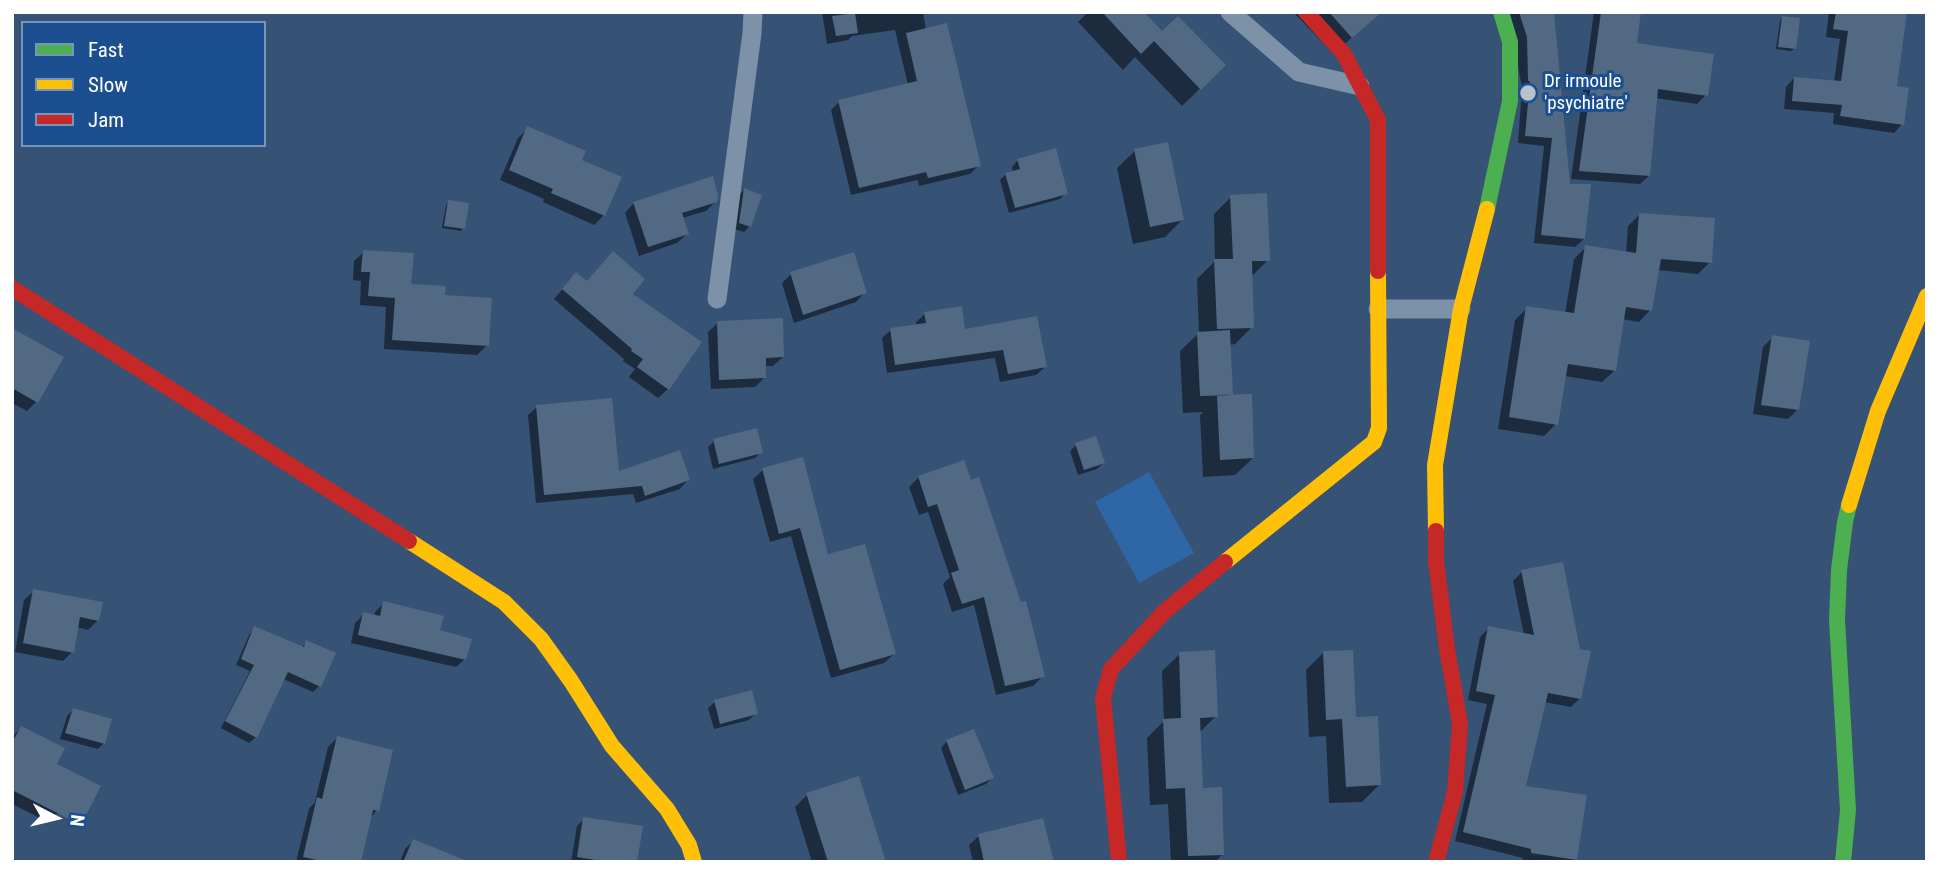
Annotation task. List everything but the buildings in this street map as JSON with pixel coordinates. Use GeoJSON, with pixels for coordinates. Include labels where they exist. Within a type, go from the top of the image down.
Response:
{"type":"FeatureCollection","features":[{"type":"Feature","properties":{"kind":"street"},"geometry":{"type":"LineString","coordinates":[[717,299],[753,12]]}},
{"type":"Feature","properties":{"kind":"street"},"geometry":{"type":"LineString","coordinates":[[1230,12],[1299,72],[1360,86]]}},
{"type":"Feature","properties":{"kind":"street"},"geometry":{"type":"LineString","coordinates":[[1119,862],[1103,698],[1111,669],[1165,611],[1374,442],[1379,428],[1378,120],[1344,54],[1306,12]]}},
{"type":"Feature","properties":{"kind":"street"},"geometry":{"type":"LineString","coordinates":[[1436,862],[1455,792],[1460,724],[1436,561],[1435,465],[1461,309],[1481,237],[1510,101],[1510,42],[1501,12]]}},
{"type":"Feature","properties":{"kind":"street"},"geometry":{"type":"LineString","coordinates":[[12,288],[504,601],[541,639],[612,746],[667,809],[689,845],[694,862]]}},
{"type":"Feature","properties":{"kind":"street"},"geometry":{"type":"LineString","coordinates":[[1843,862],[1848,810],[1837,620],[1845,522],[1878,411],[1927,296]]}},
{"type":"Feature","properties":{"kind":"street"},"geometry":{"type":"LineString","coordinates":[[1378,309],[1461,309]]}},
{"type":"Feature","properties":{"kind":"shaded area"},"geometry":{"type":"Polygon","coordinates":[[[1149,472],[1194,553],[1139,583],[1095,502],[1149,472]]]}},
{"type":"Feature","properties":{"kind":"traffic: fast"},"geometry":{"type":"LineString","coordinates":[[1487,209],[1510,101],[1510,42],[1501,12]]}},
{"type":"Feature","properties":{"kind":"traffic: fast"},"geometry":{"type":"LineString","coordinates":[[1843,862],[1848,810],[1837,620],[1839,570],[1849,505]]}},
{"type":"Feature","properties":{"kind":"traffic: slow"},"geometry":{"type":"LineString","coordinates":[[1436,531],[1435,465],[1461,309],[1487,209]]}},
{"type":"Feature","properties":{"kind":"traffic: slow"},"geometry":{"type":"LineString","coordinates":[[1225,562],[1374,442],[1379,428],[1378,271]]}},
{"type":"Feature","properties":{"kind":"traffic: slow"},"geometry":{"type":"LineString","coordinates":[[1849,505],[1878,411],[1927,296]]}},
{"type":"Feature","properties":{"kind":"traffic: slow"},"geometry":{"type":"LineString","coordinates":[[409,541],[504,602],[541,639],[612,746],[667,809],[689,845],[694,862]]}},
{"type":"Feature","properties":{"kind":"traffic: jam"},"geometry":{"type":"LineString","coordinates":[[1306,12],[1344,54],[1378,120],[1378,271]]}},
{"type":"Feature","properties":{"kind":"traffic: jam"},"geometry":{"type":"LineString","coordinates":[[12,288],[409,541]]}},
{"type":"Feature","properties":{"kind":"traffic: jam"},"geometry":{"type":"LineString","coordinates":[[1436,531],[1436,561],[1460,724],[1455,792],[1436,862]]}},
{"type":"Feature","properties":{"kind":"traffic: jam"},"geometry":{"type":"LineString","coordinates":[[1119,862],[1103,698],[1111,669],[1165,611],[1225,562]]}},
{"type":"Feature","properties":{"kind":"place","name":"Dr irmoule 'psychiatre'"},"geometry":{"type":"Point","coordinates":[1528,93]}}]}
